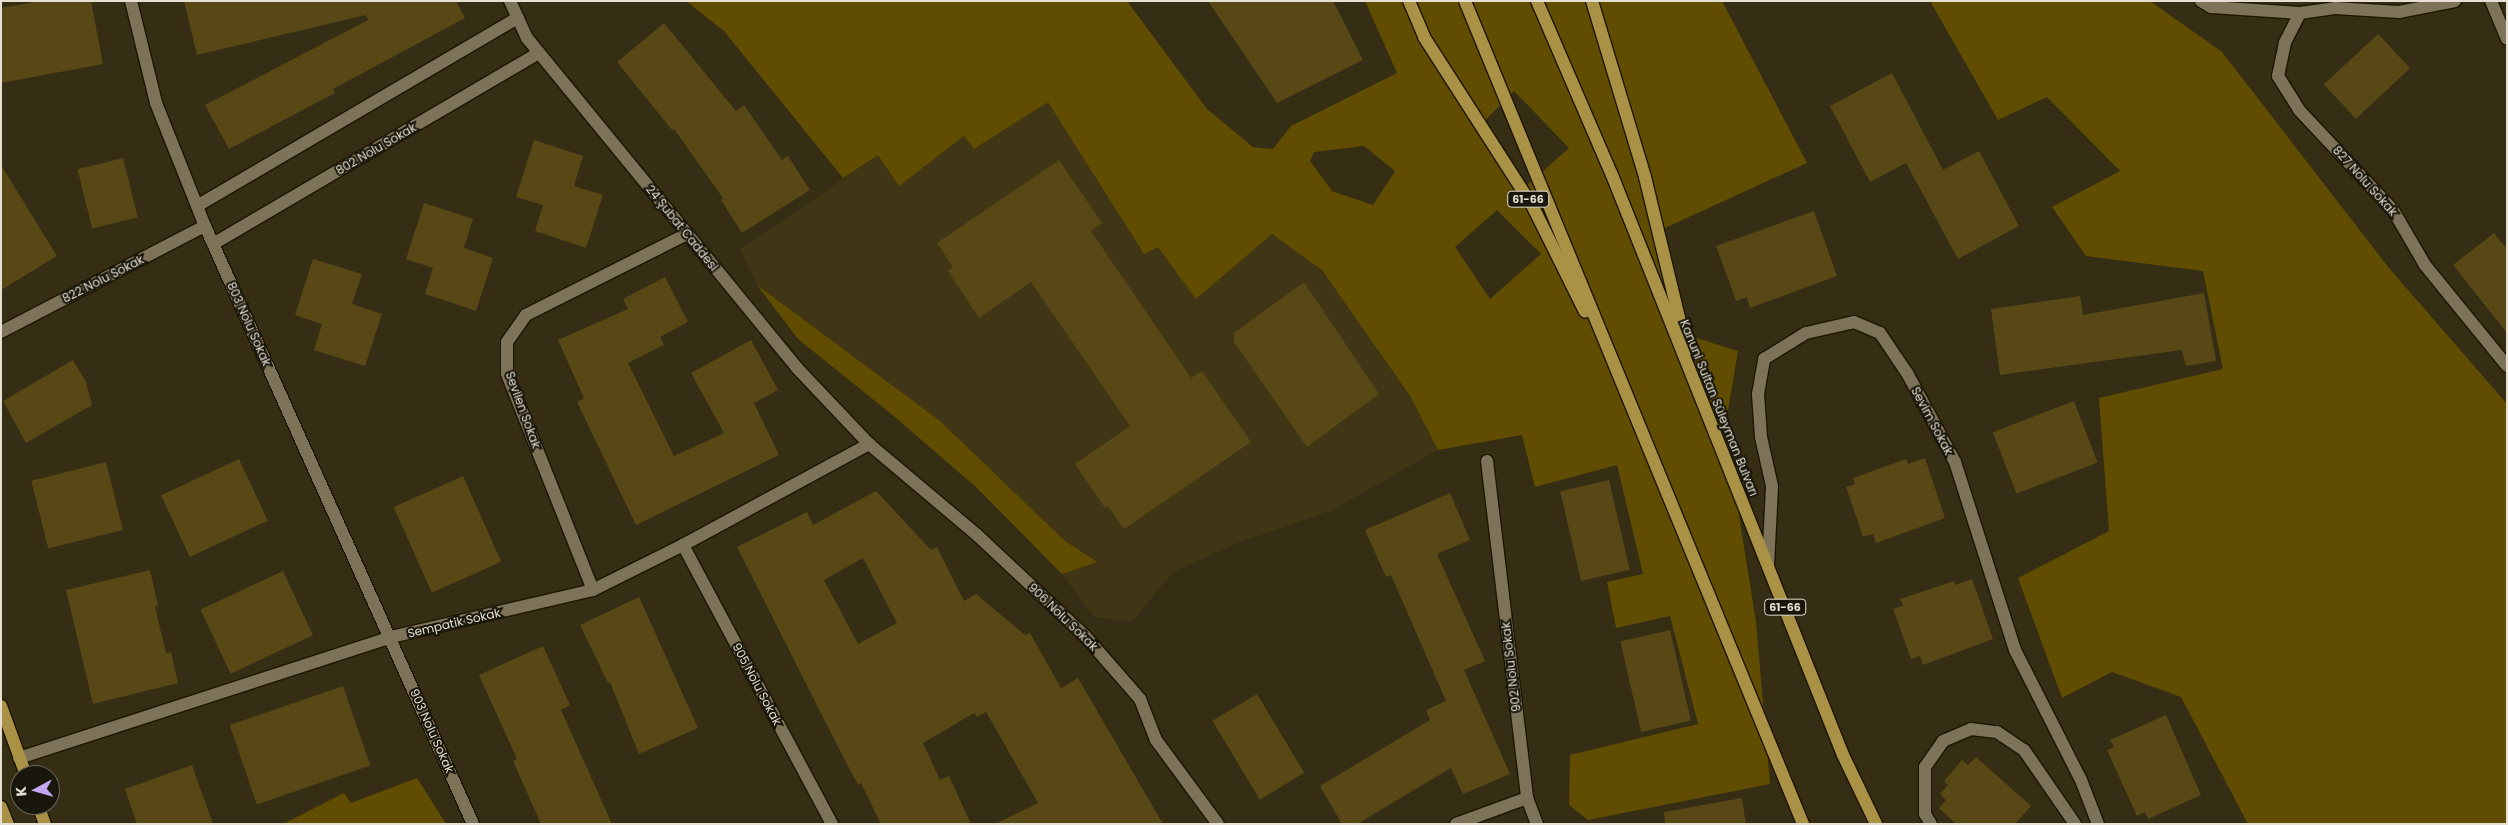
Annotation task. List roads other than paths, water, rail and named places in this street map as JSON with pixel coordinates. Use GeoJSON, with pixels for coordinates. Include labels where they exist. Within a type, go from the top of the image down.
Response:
{"type":"FeatureCollection","features":[{"type":"Feature","properties":{"kind":"main road","name":"61-66"},"geometry":{"type":"LineString","coordinates":[[1409,1],[1424,37],[1532,205],[1632,406]]}},
{"type":"Feature","properties":{"kind":"main road","name":"61-66"},"geometry":{"type":"LineString","coordinates":[[1465,1],[1803,824]]}},
{"type":"Feature","properties":{"kind":"main road","name":"Kanuni Sultan Süleyman Bulvarı"},"geometry":{"type":"LineString","coordinates":[[1537,1],[1612,175],[1695,389],[1843,755],[1876,824]]}},
{"type":"Feature","properties":{"kind":"main road","name":"61-66"},"geometry":{"type":"LineString","coordinates":[[1592,1],[1645,177],[1695,389]]}},
{"type":"Feature","properties":{"kind":"main road"},"geometry":{"type":"LineString","coordinates":[[1,706],[22,765]]}},
{"type":"Feature","properties":{"kind":"main road","name":"61-66"},"geometry":{"type":"LineString","coordinates":[[1782,774],[1799,824]]}},
{"type":"Feature","properties":{"kind":"main road"},"geometry":{"type":"LineString","coordinates":[[1,807],[8,824]]}},
{"type":"Feature","properties":{"kind":"street","name":"803 Nolu Sokak"},"geometry":{"type":"LineString","coordinates":[[131,1],[156,103],[205,226],[391,637]]}},
{"type":"Feature","properties":{"kind":"street","name":"24 Şubat Caddesi"},"geometry":{"type":"LineString","coordinates":[[510,1],[527,38],[539,53],[797,368],[869,444]]}},
{"type":"Feature","properties":{"kind":"street"},"geometry":{"type":"LineString","coordinates":[[2201,1],[2211,8],[2300,14],[2335,8],[2399,12],[2455,1]]}},
{"type":"Feature","properties":{"kind":"street"},"geometry":{"type":"LineString","coordinates":[[2491,1],[2507,39]]}},
{"type":"Feature","properties":{"kind":"street","name":"827 Nolu Sokak"},"geometry":{"type":"LineString","coordinates":[[2300,14],[2285,43],[2278,76],[2299,110],[2393,210],[2425,264],[2507,366]]}},
{"type":"Feature","properties":{"kind":"street"},"geometry":{"type":"LineString","coordinates":[[197,206],[518,18]]}},
{"type":"Feature","properties":{"kind":"street","name":"802 Nolu Sokak"},"geometry":{"type":"LineString","coordinates":[[213,244],[539,53]]}},
{"type":"Feature","properties":{"kind":"street","name":"822 Nolu Sokak"},"geometry":{"type":"LineString","coordinates":[[1,332],[205,226]]}},
{"type":"Feature","properties":{"kind":"street","name":"Sevilen Sokak"},"geometry":{"type":"LineString","coordinates":[[593,590],[507,374],[507,342],[526,315],[687,234]]}},
{"type":"Feature","properties":{"kind":"street","name":"Sevim Sokak"},"geometry":{"type":"LineString","coordinates":[[1768,566],[1772,486],[1761,437],[1758,394],[1764,359],[1806,333],[1854,322],[1880,333],[1907,373],[1955,462],[2015,650],[2081,780],[2098,824]]}},
{"type":"Feature","properties":{"kind":"street","name":"Sempatik Sokak"},"geometry":{"type":"LineString","coordinates":[[19,758],[391,637],[593,590],[683,545],[869,444]]}},
{"type":"Feature","properties":{"kind":"street","name":"906 Nolu Sokak"},"geometry":{"type":"LineString","coordinates":[[869,444],[977,535],[1085,636],[1140,699],[1156,740],[1218,824]]}},
{"type":"Feature","properties":{"kind":"street","name":"902 Nolu Sokak"},"geometry":{"type":"LineString","coordinates":[[1487,460],[1527,798],[1537,824]]}},
{"type":"Feature","properties":{"kind":"street","name":"905 Nolu Sokak"},"geometry":{"type":"LineString","coordinates":[[683,545],[832,824]]}},
{"type":"Feature","properties":{"kind":"street","name":"903 Nolu Sokak"},"geometry":{"type":"LineString","coordinates":[[391,637],[473,824]]}},
{"type":"Feature","properties":{"kind":"street"},"geometry":{"type":"LineString","coordinates":[[1931,824],[1925,814],[1925,767],[1943,740],[1971,729],[1997,732],[2024,750],[2075,824]]}},
{"type":"Feature","properties":{"kind":"street"},"geometry":{"type":"LineString","coordinates":[[1456,824],[1527,798]]}}]}
